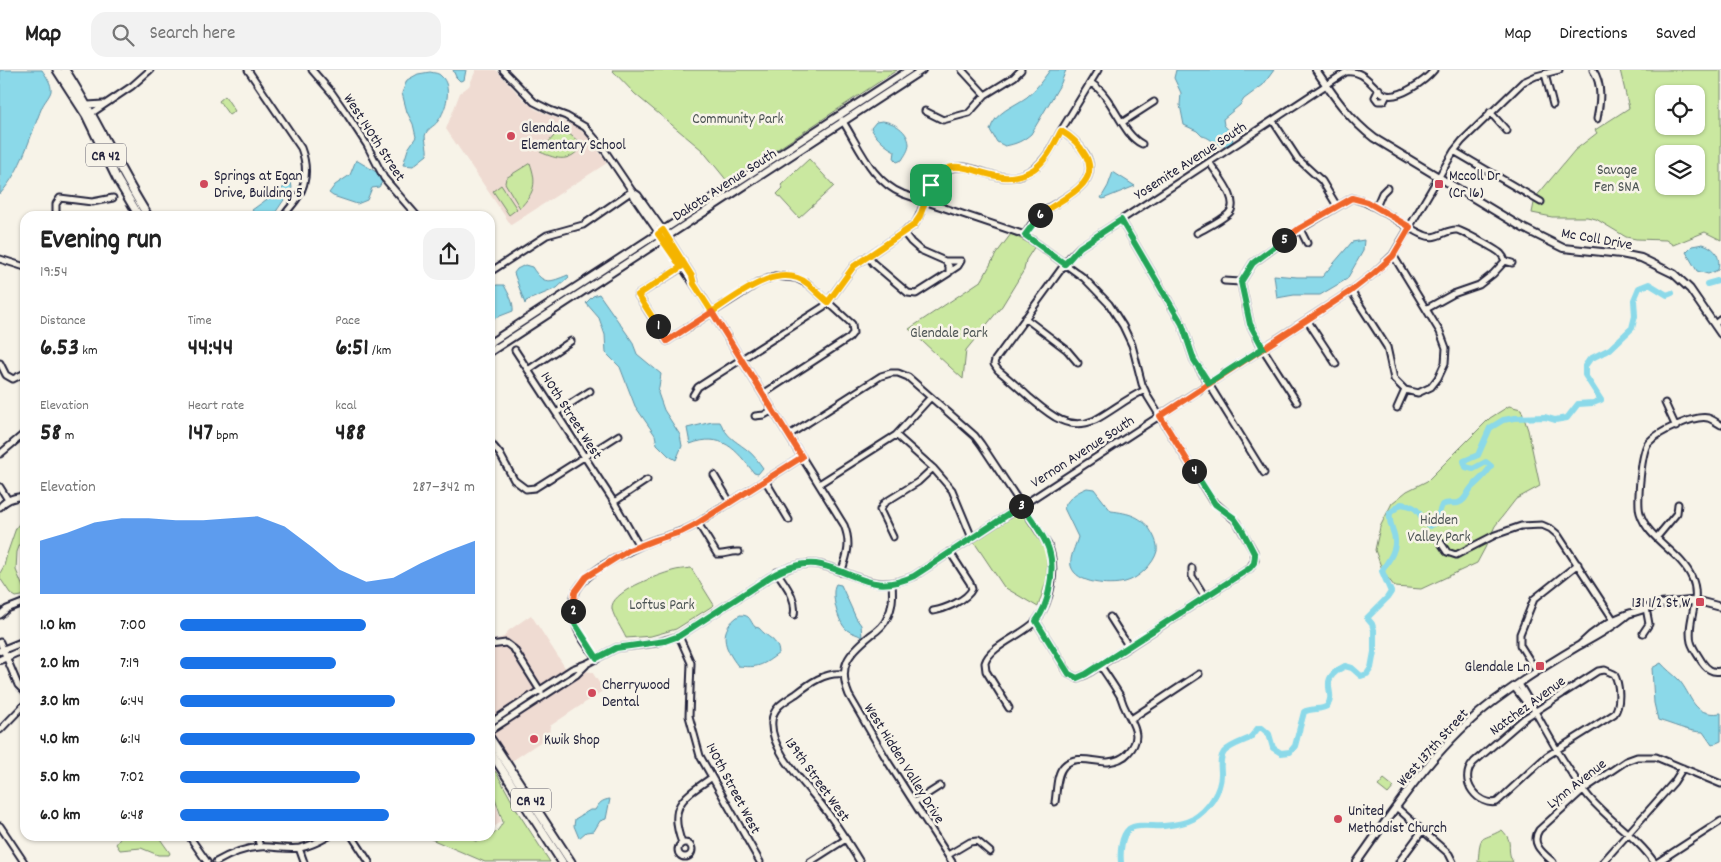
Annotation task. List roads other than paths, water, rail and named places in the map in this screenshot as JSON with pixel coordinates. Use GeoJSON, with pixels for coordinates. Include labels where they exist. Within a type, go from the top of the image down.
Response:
{"type":"FeatureCollection","features":[{"type":"Feature","properties":{"kind":"highway","name":"CR 42"},"geometry":{"type":"LineString","coordinates":[[57,70],[73,94],[137,211]]}},
{"type":"Feature","properties":{"kind":"highway","name":"CR 42"},"geometry":{"type":"LineString","coordinates":[[65,70],[88,105],[145,211]]}},
{"type":"Feature","properties":{"kind":"highway"},"geometry":{"type":"LineString","coordinates":[[73,94],[88,112],[92,113]]}},
{"type":"Feature","properties":{"kind":"highway","name":"CR 42"},"geometry":{"type":"LineString","coordinates":[[495,746],[571,862]]}},
{"type":"Feature","properties":{"kind":"highway","name":"CR 42"},"geometry":{"type":"LineString","coordinates":[[495,759],[562,862]]}},
{"type":"Feature","properties":{"kind":"main road","name":"Dakota Avenue South"},"geometry":{"type":"LineString","coordinates":[[841,119],[909,70]]}},
{"type":"Feature","properties":{"kind":"main road","name":"Dakota Avenue South"},"geometry":{"type":"LineString","coordinates":[[495,340],[841,119],[922,70]]}},
{"type":"Feature","properties":{"kind":"main road","name":"Mc Coll Drive"},"geometry":{"type":"LineString","coordinates":[[1316,70],[1341,106],[1363,130],[1415,164],[1439,176],[1523,228],[1563,248],[1641,258],[1674,274],[1690,289],[1721,334]]}},
{"type":"Feature","properties":{"kind":"main road","name":"Dakota Avenue South"},"geometry":{"type":"LineString","coordinates":[[495,349],[662,235]]}},
{"type":"Feature","properties":{"kind":"main road","name":"West 137th Street"},"geometry":{"type":"LineString","coordinates":[[1366,848],[1396,807],[1458,731],[1477,714],[1516,686],[1580,645],[1594,639],[1628,614],[1660,604],[1682,602],[1721,607]]}},
{"type":"Feature","properties":{"kind":"main road","name":"West 137th Street"},"geometry":{"type":"LineString","coordinates":[[1696,603],[1721,611]]}},
{"type":"Feature","properties":{"kind":"main road"},"geometry":{"type":"LineString","coordinates":[[2,650],[20,643]]}},
{"type":"Feature","properties":{"kind":"main road"},"geometry":{"type":"LineString","coordinates":[[3,658],[20,651]]}},
{"type":"Feature","properties":{"kind":"main road"},"geometry":{"type":"LineString","coordinates":[[1352,862],[1366,848]]}},
{"type":"Feature","properties":{"kind":"main road"},"geometry":{"type":"LineString","coordinates":[[1357,862],[1366,848]]}},
{"type":"Feature","properties":{"kind":"street"},"geometry":{"type":"LineString","coordinates":[[92,113],[132,86],[150,70]]}},
{"type":"Feature","properties":{"kind":"street"},"geometry":{"type":"LineString","coordinates":[[248,70],[300,148],[305,161],[306,172],[302,188],[298,198],[287,211]]}},
{"type":"Feature","properties":{"kind":"street","name":"West 140th Street"},"geometry":{"type":"LineString","coordinates":[[312,70],[348,116],[367,145],[384,178],[414,211]]}},
{"type":"Feature","properties":{"kind":"street"},"geometry":{"type":"LineString","coordinates":[[503,70],[534,102],[566,116],[585,127],[603,148],[632,191],[638,195],[844,524],[848,534],[849,550],[841,572]]}},
{"type":"Feature","properties":{"kind":"street"},"geometry":{"type":"LineString","coordinates":[[962,70],[985,95]]}},
{"type":"Feature","properties":{"kind":"street"},"geometry":{"type":"LineString","coordinates":[[925,111],[943,120],[963,115],[972,110],[985,95],[1014,77],[1021,70]]}},
{"type":"Feature","properties":{"kind":"street"},"geometry":{"type":"LineString","coordinates":[[693,396],[698,387],[828,302],[851,270],[868,256],[904,233],[917,220],[933,180],[942,172],[952,167],[963,166],[1004,177],[1016,176],[1028,172],[1044,160],[1098,70]]}},
{"type":"Feature","properties":{"kind":"street"},"geometry":{"type":"LineString","coordinates":[[1379,89],[1376,96],[1378,101],[1384,101],[1387,95],[1413,88],[1434,70]]}},
{"type":"Feature","properties":{"kind":"street","name":"Vernon Avenue South"},"geometry":{"type":"LineString","coordinates":[[495,720],[572,669],[616,648],[665,641],[679,636],[777,572],[798,565],[820,564],[861,580],[875,583],[892,583],[914,576],[1307,320],[1373,274],[1393,256],[1454,151],[1490,112],[1524,82],[1558,70]]}},
{"type":"Feature","properties":{"kind":"street"},"geometry":{"type":"LineString","coordinates":[[1594,70],[1600,94],[1597,119]]}},
{"type":"Feature","properties":{"kind":"street","name":"Yosemite Avenue South"},"geometry":{"type":"LineString","coordinates":[[1145,390],[1096,419],[1081,424],[1066,423],[1049,414],[998,370],[994,364],[996,357],[1065,264],[1080,247],[1346,72],[1362,72],[1387,95]]}},
{"type":"Feature","properties":{"kind":"street"},"geometry":{"type":"LineString","coordinates":[[1545,74],[1553,105]]}},
{"type":"Feature","properties":{"kind":"street"},"geometry":{"type":"LineString","coordinates":[[1090,83],[1105,94],[1132,138],[1142,144]]}},
{"type":"Feature","properties":{"kind":"street"},"geometry":{"type":"LineString","coordinates":[[1122,122],[1154,102]]}},
{"type":"Feature","properties":{"kind":"street"},"geometry":{"type":"LineString","coordinates":[[88,105],[104,104]]}},
{"type":"Feature","properties":{"kind":"street"},"geometry":{"type":"LineString","coordinates":[[1490,112],[1506,131]]}},
{"type":"Feature","properties":{"kind":"street"},"geometry":{"type":"LineString","coordinates":[[841,119],[873,171],[884,183],[898,192],[1025,235],[1092,284],[1114,311],[1132,345],[1145,390],[1160,416],[1211,499],[1237,522],[1254,552],[1255,560],[1250,568],[1129,647],[1077,678],[1069,674],[1036,621]]}},
{"type":"Feature","properties":{"kind":"street"},"geometry":{"type":"LineString","coordinates":[[1273,121],[1298,159],[1322,181],[1337,206]]}},
{"type":"Feature","properties":{"kind":"street"},"geometry":{"type":"LineString","coordinates":[[1025,235],[1041,214],[1080,188],[1087,180],[1088,159],[1074,139],[1061,131]]}},
{"type":"Feature","properties":{"kind":"street"},"geometry":{"type":"LineString","coordinates":[[1454,151],[1541,202]]}},
{"type":"Feature","properties":{"kind":"street"},"geometry":{"type":"LineString","coordinates":[[1197,233],[1229,213],[1233,207],[1232,198],[1210,162]]}},
{"type":"Feature","properties":{"kind":"street"},"geometry":{"type":"LineString","coordinates":[[1376,207],[1382,193],[1387,188]]}},
{"type":"Feature","properties":{"kind":"street"},"geometry":{"type":"LineString","coordinates":[[495,269],[547,235],[583,224],[632,191]]}},
{"type":"Feature","properties":{"kind":"street"},"geometry":{"type":"LineString","coordinates":[[56,211],[56,204],[60,198],[92,202],[113,198]]}},
{"type":"Feature","properties":{"kind":"street"},"geometry":{"type":"LineString","coordinates":[[1296,402],[1250,324],[1241,282],[1253,263],[1300,228],[1352,198],[1367,202],[1424,235],[1433,238],[1450,231],[1465,232],[1496,249],[1504,260],[1512,263]]}},
{"type":"Feature","properties":{"kind":"street"},"geometry":{"type":"LineString","coordinates":[[1121,220],[1182,324],[1194,360],[1264,473]]}},
{"type":"Feature","properties":{"kind":"street"},"geometry":{"type":"LineString","coordinates":[[1300,228],[1307,243]]}},
{"type":"Feature","properties":{"kind":"street"},"geometry":{"type":"LineString","coordinates":[[868,256],[873,263],[908,293],[916,294],[958,266],[961,261],[947,264],[920,250],[904,233]]}},
{"type":"Feature","properties":{"kind":"street"},"geometry":{"type":"LineString","coordinates":[[1351,291],[1387,347],[1392,361],[1394,379],[1404,390],[1418,393],[1424,392],[1438,378],[1445,363],[1446,348],[1440,332],[1393,256]]}},
{"type":"Feature","properties":{"kind":"street"},"geometry":{"type":"LineString","coordinates":[[0,259],[20,265]]}},
{"type":"Feature","properties":{"kind":"street"},"geometry":{"type":"LineString","coordinates":[[1426,309],[1453,294],[1479,286],[1494,274],[1504,260]]}},
{"type":"Feature","properties":{"kind":"street"},"geometry":{"type":"LineString","coordinates":[[947,264],[949,272]]}},
{"type":"Feature","properties":{"kind":"street"},"geometry":{"type":"LineString","coordinates":[[683,266],[638,295],[667,341],[758,283],[775,276],[796,278],[808,284],[849,321],[853,327],[853,333],[849,338],[763,394]]}},
{"type":"Feature","properties":{"kind":"street"},"geometry":{"type":"LineString","coordinates":[[1224,281],[1241,282]]}},
{"type":"Feature","properties":{"kind":"street"},"geometry":{"type":"LineString","coordinates":[[1025,318],[1067,350],[1078,363]]}},
{"type":"Feature","properties":{"kind":"street"},"geometry":{"type":"LineString","coordinates":[[1715,324],[1721,319]]}},
{"type":"Feature","properties":{"kind":"street"},"geometry":{"type":"LineString","coordinates":[[1307,320],[1336,364]]}},
{"type":"Feature","properties":{"kind":"street"},"geometry":{"type":"LineString","coordinates":[[528,370],[571,341]]}},
{"type":"Feature","properties":{"kind":"street","name":"140th Street West"},"geometry":{"type":"LineString","coordinates":[[515,350],[614,502],[639,546]]}},
{"type":"Feature","properties":{"kind":"street"},"geometry":{"type":"LineString","coordinates":[[0,363],[9,377],[13,379],[20,376]]}},
{"type":"Feature","properties":{"kind":"street"},"geometry":{"type":"LineString","coordinates":[[789,435],[881,376],[898,373],[912,380],[981,444],[1044,539],[1052,556],[1053,568],[1047,600],[1036,621],[1028,629],[992,652],[985,663],[986,671],[1010,708]]}},
{"type":"Feature","properties":{"kind":"street"},"geometry":{"type":"LineString","coordinates":[[1397,408],[1404,390]]}},
{"type":"Feature","properties":{"kind":"street"},"geometry":{"type":"LineString","coordinates":[[556,413],[590,391]]}},
{"type":"Feature","properties":{"kind":"street"},"geometry":{"type":"LineString","coordinates":[[819,484],[896,435],[931,397]]}},
{"type":"Feature","properties":{"kind":"street"},"geometry":{"type":"LineString","coordinates":[[1665,403],[1676,427]]}},
{"type":"Feature","properties":{"kind":"street"},"geometry":{"type":"LineString","coordinates":[[755,416],[764,416],[773,410]]}},
{"type":"Feature","properties":{"kind":"street"},"geometry":{"type":"LineString","coordinates":[[1721,425],[1708,418],[1694,419],[1658,435],[1648,443],[1643,454],[1639,506],[1645,525],[1687,568],[1695,586],[1696,603],[1690,633],[1694,649],[1709,670],[1721,671]]}},
{"type":"Feature","properties":{"kind":"street"},"geometry":{"type":"LineString","coordinates":[[495,448],[514,480],[526,489],[535,488],[619,435]]}},
{"type":"Feature","properties":{"kind":"street"},"geometry":{"type":"LineString","coordinates":[[896,435],[933,468],[952,490],[972,538]]}},
{"type":"Feature","properties":{"kind":"street"},"geometry":{"type":"LineString","coordinates":[[0,454],[20,437]]}},
{"type":"Feature","properties":{"kind":"street"},"geometry":{"type":"LineString","coordinates":[[597,658],[575,624],[573,612],[575,592],[586,577],[639,546],[681,532],[698,523],[802,457]]}},
{"type":"Feature","properties":{"kind":"street"},"geometry":{"type":"LineString","coordinates":[[893,536],[880,510],[884,503],[918,482],[933,468]]}},
{"type":"Feature","properties":{"kind":"street"},"geometry":{"type":"LineString","coordinates":[[714,475],[730,502]]}},
{"type":"Feature","properties":{"kind":"street"},"geometry":{"type":"LineString","coordinates":[[614,502],[647,480]]}},
{"type":"Feature","properties":{"kind":"street"},"geometry":{"type":"LineString","coordinates":[[765,480],[789,520]]}},
{"type":"Feature","properties":{"kind":"street"},"geometry":{"type":"LineString","coordinates":[[0,487],[8,500]]}},
{"type":"Feature","properties":{"kind":"street"},"geometry":{"type":"LineString","coordinates":[[0,507],[8,500],[20,497]]}},
{"type":"Feature","properties":{"kind":"street"},"geometry":{"type":"LineString","coordinates":[[1657,537],[1676,513],[1678,504]]}},
{"type":"Feature","properties":{"kind":"street"},"geometry":{"type":"LineString","coordinates":[[698,523],[718,554],[724,555],[732,551],[740,552]]}},
{"type":"Feature","properties":{"kind":"street"},"geometry":{"type":"LineString","coordinates":[[1439,540],[1447,552],[1456,555],[1495,535],[1521,526],[1537,524],[1550,529],[1558,535],[1615,622]]}},
{"type":"Feature","properties":{"kind":"street"},"geometry":{"type":"LineString","coordinates":[[934,611],[945,609],[969,594],[972,589],[950,552]]}},
{"type":"Feature","properties":{"kind":"street"},"geometry":{"type":"LineString","coordinates":[[1537,672],[1520,645],[1520,634],[1534,599],[1578,564]]}},
{"type":"Feature","properties":{"kind":"street"},"geometry":{"type":"LineString","coordinates":[[1192,568],[1192,576],[1206,597]]}},
{"type":"Feature","properties":{"kind":"street"},"geometry":{"type":"LineString","coordinates":[[777,572],[792,596],[795,606],[794,615]]}},
{"type":"Feature","properties":{"kind":"street"},"geometry":{"type":"LineString","coordinates":[[843,674],[847,660],[855,648],[887,620],[892,603],[892,583]]}},
{"type":"Feature","properties":{"kind":"street"},"geometry":{"type":"LineString","coordinates":[[0,615],[7,609],[20,604]]}},
{"type":"Feature","properties":{"kind":"street"},"geometry":{"type":"LineString","coordinates":[[1643,633],[1649,624],[1646,608]]}},
{"type":"Feature","properties":{"kind":"street"},"geometry":{"type":"LineString","coordinates":[[1110,617],[1129,647]]}},
{"type":"Feature","properties":{"kind":"street","name":"140th Street West"},"geometry":{"type":"LineString","coordinates":[[679,636],[691,664],[689,699],[692,725],[700,756],[760,862]]}},
{"type":"Feature","properties":{"kind":"street"},"geometry":{"type":"LineString","coordinates":[[0,642],[3,658],[20,687]]}},
{"type":"Feature","properties":{"kind":"street"},"geometry":{"type":"LineString","coordinates":[[495,644],[506,643],[514,649],[544,697]]}},
{"type":"Feature","properties":{"kind":"street","name":"Vernon Avenue South"},"geometry":{"type":"LineString","coordinates":[[495,728],[576,675],[588,663]]}},
{"type":"Feature","properties":{"kind":"street"},"geometry":{"type":"LineString","coordinates":[[1055,802],[1062,767],[1074,760],[1115,761],[1129,752],[1136,738],[1135,728],[1119,693],[1100,665]]}},
{"type":"Feature","properties":{"kind":"street","name":"Natchez Avenue"},"geometry":{"type":"LineString","coordinates":[[1601,670],[1608,670],[1614,674],[1618,682],[1618,707],[1614,714],[1547,756],[1497,802],[1488,803],[1470,788],[1466,780],[1470,766],[1534,712],[1601,670]]}},
{"type":"Feature","properties":{"kind":"street","name":"139th Street West"},"geometry":{"type":"LineString","coordinates":[[843,674],[834,673],[824,676],[778,706],[772,720],[775,741],[792,768],[846,839],[860,862]]}},
{"type":"Feature","properties":{"kind":"street","name":"West Hidden Valley Drive"},"geometry":{"type":"LineString","coordinates":[[843,674],[849,696],[888,762],[952,862]]}},
{"type":"Feature","properties":{"kind":"street"},"geometry":{"type":"LineString","coordinates":[[1131,719],[1199,674]]}},
{"type":"Feature","properties":{"kind":"street"},"geometry":{"type":"LineString","coordinates":[[1516,686],[1583,790],[1597,806],[1645,850],[1654,862]]}},
{"type":"Feature","properties":{"kind":"street"},"geometry":{"type":"LineString","coordinates":[[0,730],[20,709]]}},
{"type":"Feature","properties":{"kind":"street","name":"Lynn Avenue"},"geometry":{"type":"LineString","coordinates":[[1553,862],[1540,850],[1535,841],[1539,830],[1583,790],[1626,761],[1643,756],[1656,758],[1683,768]]}},
{"type":"Feature","properties":{"kind":"street"},"geometry":{"type":"LineString","coordinates":[[1603,862],[1674,782],[1683,768],[1721,784]]}},
{"type":"Feature","properties":{"kind":"street"},"geometry":{"type":"LineString","coordinates":[[682,844],[676,826],[679,806],[686,796],[712,778]]}},
{"type":"Feature","properties":{"kind":"street"},"geometry":{"type":"LineString","coordinates":[[914,802],[940,786]]}},
{"type":"Feature","properties":{"kind":"street"},"geometry":{"type":"LineString","coordinates":[[1396,807],[1449,854],[1453,861]]}},
{"type":"Feature","properties":{"kind":"street"},"geometry":{"type":"LineString","coordinates":[[1658,862],[1721,821]]}},
{"type":"Feature","properties":{"kind":"street"},"geometry":{"type":"LineString","coordinates":[[0,826],[24,862]]}},
{"type":"Feature","properties":{"kind":"street"},"geometry":{"type":"LineString","coordinates":[[1399,862],[1422,831]]}},
{"type":"Feature","properties":{"kind":"street"},"geometry":{"type":"LineString","coordinates":[[810,862],[846,839]]}},
{"type":"Feature","properties":{"kind":"street"},"geometry":{"type":"LineString","coordinates":[[192,841],[207,862]]}},
{"type":"Feature","properties":{"kind":"street"},"geometry":{"type":"LineString","coordinates":[[258,841],[260,847]]}},
{"type":"Feature","properties":{"kind":"street"},"geometry":{"type":"LineString","coordinates":[[216,862],[230,854],[260,847],[299,848],[320,841]]}},
{"type":"Feature","properties":{"kind":"street"},"geometry":{"type":"LineString","coordinates":[[355,841],[369,862]]}},
{"type":"Feature","properties":{"kind":"street"},"geometry":{"type":"LineString","coordinates":[[948,855],[970,842],[977,842],[990,852]]}},
{"type":"Feature","properties":{"kind":"street"},"geometry":{"type":"LineString","coordinates":[[299,848],[304,862]]}},
{"type":"Feature","properties":{"kind":"water"},"geometry":{"type":"Polygon","coordinates":[[[0,70],[42,70],[51,86],[51,91],[42,107],[20,164],[8,185],[0,194],[0,70]]]}},
{"type":"Feature","properties":{"kind":"water"},"geometry":{"type":"Polygon","coordinates":[[[453,70],[466,70],[464,80],[460,81],[453,70]]]}},
{"type":"Feature","properties":{"kind":"water"},"geometry":{"type":"Polygon","coordinates":[[[1050,70],[1066,70],[1061,83],[1031,134],[1016,143],[1005,146],[997,142],[990,130],[992,124],[1000,114],[1030,94],[1050,70]]]}},
{"type":"Feature","properties":{"kind":"water"},"geometry":{"type":"Polygon","coordinates":[[[1176,70],[1274,70],[1263,85],[1244,99],[1240,105],[1223,119],[1224,125],[1232,134],[1233,142],[1223,146],[1216,144],[1184,125],[1180,105],[1181,93],[1174,78],[1176,70]]]}},
{"type":"Feature","properties":{"kind":"water"},"geometry":{"type":"Polygon","coordinates":[[[430,72],[439,74],[445,80],[447,86],[446,105],[438,121],[426,133],[427,155],[413,166],[403,165],[408,149],[416,137],[402,93],[407,80],[418,74],[430,72]]]}},
{"type":"Feature","properties":{"kind":"water"},"geometry":{"type":"Polygon","coordinates":[[[882,121],[896,125],[906,135],[909,146],[902,160],[897,162],[894,159],[895,151],[881,141],[871,128],[876,122],[882,121]]]}},
{"type":"Feature","properties":{"kind":"water"},"geometry":{"type":"Polygon","coordinates":[[[356,160],[378,173],[382,182],[379,187],[372,188],[367,200],[357,204],[329,193],[335,185],[350,175],[356,160]]]}},
{"type":"Feature","properties":{"kind":"water"},"geometry":{"type":"Polygon","coordinates":[[[1113,172],[1135,186],[1103,199],[1101,198],[1113,172]]]}},
{"type":"Feature","properties":{"kind":"water"},"geometry":{"type":"Polygon","coordinates":[[[291,182],[292,188],[276,211],[252,210],[291,182]]]}},
{"type":"Feature","properties":{"kind":"water"},"geometry":{"type":"Polygon","coordinates":[[[1364,240],[1363,251],[1347,279],[1320,295],[1294,295],[1277,298],[1274,275],[1322,277],[1352,242],[1364,240]]]}},
{"type":"Feature","properties":{"kind":"water"},"geometry":{"type":"Polygon","coordinates":[[[1703,244],[1714,250],[1719,261],[1718,270],[1708,274],[1697,271],[1686,252],[1692,246],[1703,244]]]}},
{"type":"Feature","properties":{"kind":"water"},"geometry":{"type":"Polygon","coordinates":[[[525,265],[532,267],[544,280],[552,281],[568,275],[569,277],[557,288],[526,301],[525,304],[514,273],[525,265]]]}},
{"type":"Feature","properties":{"kind":"water"},"geometry":{"type":"Polygon","coordinates":[[[504,285],[512,301],[513,311],[495,318],[495,286],[504,285]]]}},
{"type":"Feature","properties":{"kind":"water"},"geometry":{"type":"Polygon","coordinates":[[[599,294],[632,341],[637,354],[661,374],[658,393],[664,410],[680,435],[682,446],[676,460],[657,444],[655,435],[635,406],[620,367],[606,353],[605,335],[599,318],[586,303],[593,296],[599,294]]]}},
{"type":"Feature","properties":{"kind":"water"},"geometry":{"type":"Polygon","coordinates":[[[720,422],[728,435],[749,451],[763,468],[758,474],[754,473],[741,457],[727,445],[711,440],[690,444],[687,428],[720,422]]]}},
{"type":"Feature","properties":{"kind":"water"},"geometry":{"type":"Polygon","coordinates":[[[1087,488],[1094,489],[1111,511],[1129,514],[1140,519],[1154,537],[1157,551],[1153,561],[1140,574],[1130,580],[1111,584],[1094,582],[1079,577],[1071,566],[1072,555],[1078,537],[1064,508],[1074,495],[1087,488]]]}},
{"type":"Feature","properties":{"kind":"water"},"geometry":{"type":"Polygon","coordinates":[[[836,584],[841,585],[861,625],[862,637],[847,630],[838,615],[834,601],[834,588],[836,584]]]}},
{"type":"Feature","properties":{"kind":"water"},"geometry":{"type":"Polygon","coordinates":[[[740,615],[748,617],[755,627],[759,628],[774,642],[779,653],[760,665],[750,667],[738,666],[729,653],[725,639],[728,627],[740,615]]]}},
{"type":"Feature","properties":{"kind":"water"},"geometry":{"type":"Polygon","coordinates":[[[1661,663],[1683,685],[1698,708],[1704,712],[1721,713],[1721,741],[1712,745],[1703,732],[1658,720],[1654,703],[1652,668],[1661,663]]]}},
{"type":"Feature","properties":{"kind":"water"},"geometry":{"type":"Polygon","coordinates":[[[610,799],[606,819],[600,821],[594,831],[586,832],[579,838],[574,826],[575,819],[590,810],[595,810],[601,802],[610,799]]]}},
{"type":"Feature","properties":{"kind":"waterway"},"geometry":{"type":"LineString","coordinates":[[1707,284],[1721,280]]}},
{"type":"Feature","properties":{"kind":"waterway"},"geometry":{"type":"LineString","coordinates":[[1121,862],[1123,840],[1126,832],[1132,827],[1182,823],[1193,819],[1204,811],[1213,800],[1219,787],[1221,757],[1224,752],[1235,744],[1249,738],[1258,728],[1262,728],[1269,734],[1273,748],[1281,753],[1290,752],[1295,746],[1304,712],[1323,708],[1330,701],[1329,682],[1336,671],[1345,666],[1352,668],[1361,676],[1367,674],[1371,668],[1374,652],[1374,630],[1367,618],[1391,592],[1382,571],[1393,553],[1395,545],[1390,513],[1401,504],[1409,506],[1417,510],[1423,520],[1430,526],[1435,523],[1442,505],[1458,503],[1463,500],[1470,489],[1485,475],[1491,466],[1486,462],[1473,469],[1466,467],[1464,461],[1478,455],[1490,428],[1503,420],[1515,418],[1545,417],[1555,420],[1567,418],[1578,404],[1593,403],[1601,400],[1585,375],[1585,366],[1590,359],[1610,349],[1632,328],[1635,316],[1634,300],[1639,288],[1649,284],[1667,295],[1672,293]]}},
{"type":"Feature","properties":{"kind":"place","name":"Glendale Elementary School"},"geometry":{"type":"Point","coordinates":[511,136]}},
{"type":"Feature","properties":{"kind":"place","name":"Springs at Egan Drive, Building 5"},"geometry":{"type":"Point","coordinates":[204,184]}},
{"type":"Feature","properties":{"kind":"place","name":"Mccoll Dr (Cr 16)"},"geometry":{"type":"Point","coordinates":[1439,184]}},
{"type":"Feature","properties":{"kind":"place","name":"131 1/2 St W"},"geometry":{"type":"Point","coordinates":[1700,602]}},
{"type":"Feature","properties":{"kind":"place","name":"Glendale Ln"},"geometry":{"type":"Point","coordinates":[1540,666]}},
{"type":"Feature","properties":{"kind":"place","name":"Cherrywood Dental"},"geometry":{"type":"Point","coordinates":[592,693]}},
{"type":"Feature","properties":{"kind":"place","name":"Kwik Shop"},"geometry":{"type":"Point","coordinates":[534,739]}},
{"type":"Feature","properties":{"kind":"place","name":"United Methodist Church"},"geometry":{"type":"Point","coordinates":[1338,819]}},
{"type":"Feature","properties":{"kind":"park label","name":"Community Park"},"geometry":{"type":"Point","coordinates":[738,118]}},
{"type":"Feature","properties":{"kind":"park label","name":"Savage Fen SNA"},"geometry":{"type":"Point","coordinates":[1617,178]}},
{"type":"Feature","properties":{"kind":"park label","name":"Glendale Park"},"geometry":{"type":"Point","coordinates":[949,332]}},
{"type":"Feature","properties":{"kind":"park label","name":"Hidden Valley Park"},"geometry":{"type":"Point","coordinates":[1439,528]}},
{"type":"Feature","properties":{"kind":"park label","name":"Loftus Park"},"geometry":{"type":"Point","coordinates":[662,604]}}]}
